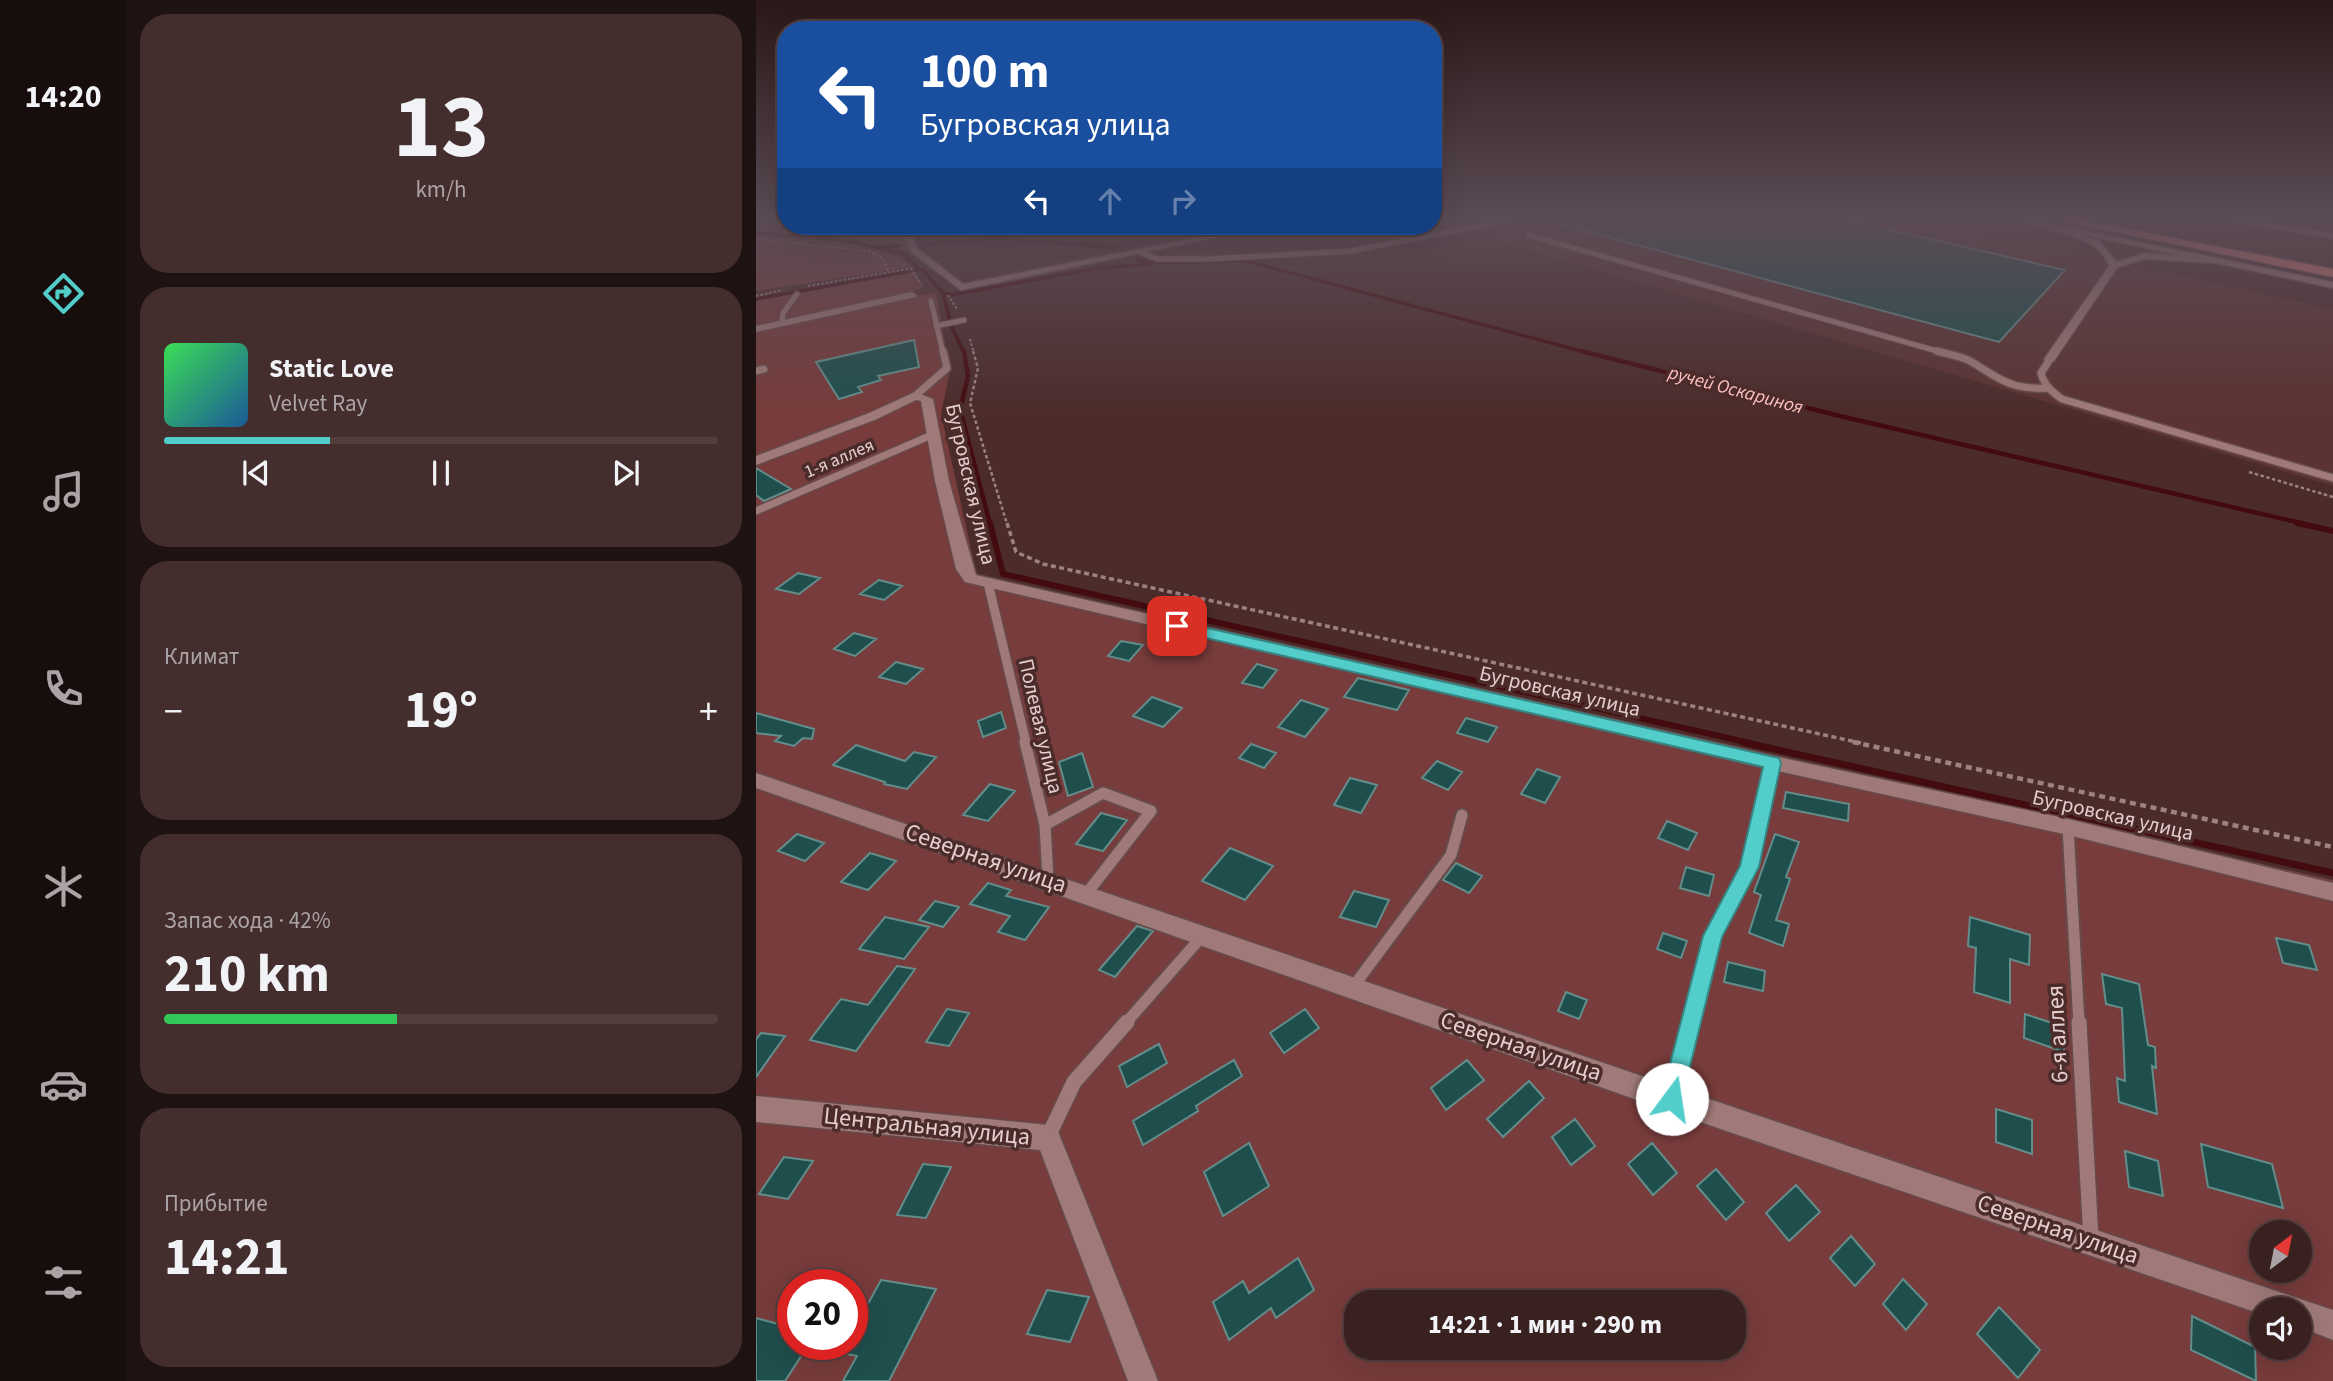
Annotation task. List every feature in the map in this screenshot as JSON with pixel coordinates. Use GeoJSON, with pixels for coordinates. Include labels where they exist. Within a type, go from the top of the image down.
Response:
{"type":"FeatureCollection","features":[{"type":"Feature","properties":{"kind":"street"},"geometry":{"type":"LineString","coordinates":[[955,282],[961,287],[983,282]]}},
{"type":"Feature","properties":{"kind":"street"},"geometry":{"type":"LineString","coordinates":[[2050,359],[2103,282]]}},
{"type":"Feature","properties":{"kind":"street"},"geometry":{"type":"LineString","coordinates":[[756,329],[911,296]]}},
{"type":"Feature","properties":{"kind":"street"},"geometry":{"type":"LineString","coordinates":[[756,461],[873,416],[915,396]]}},
{"type":"Feature","properties":{"kind":"street","name":"Бугровская улица"},"geometry":{"type":"LineString","coordinates":[[915,396],[927,399],[942,481],[964,569],[970,579],[1773,763],[2068,827],[2333,892]]}},
{"type":"Feature","properties":{"kind":"street","name":"Северная улица"},"geometry":{"type":"LineString","coordinates":[[756,780],[1048,879],[1672,1099],[2091,1239],[2254,1297]]}},
{"type":"Feature","properties":{"kind":"street","name":"Центральная улица"},"geometry":{"type":"LineString","coordinates":[[756,1109],[1048,1138],[1143,1381]]}},
{"type":"Feature","properties":{"kind":"street"},"geometry":{"type":"LineString","coordinates":[[2312,1317],[2333,1325]]}},
{"type":"Feature","properties":{"kind":"lane"},"geometry":{"type":"LineString","coordinates":[[1695,282],[1968,360],[1997,383],[2025,391],[2048,388]]}},
{"type":"Feature","properties":{"kind":"lane"},"geometry":{"type":"LineString","coordinates":[[782,323],[783,313],[797,294]]}},
{"type":"Feature","properties":{"kind":"lane"},"geometry":{"type":"LineString","coordinates":[[915,396],[947,368],[931,301]]}},
{"type":"Feature","properties":{"kind":"lane"},"geometry":{"type":"LineString","coordinates":[[936,326],[964,320]]}},
{"type":"Feature","properties":{"kind":"lane"},"geometry":{"type":"LineString","coordinates":[[2050,359],[2041,373],[2048,388],[2062,399],[2333,478]]}},
{"type":"Feature","properties":{"kind":"lane"},"geometry":{"type":"LineString","coordinates":[[756,371],[764,369]]}},
{"type":"Feature","properties":{"kind":"lane","name":"1-я аллея"},"geometry":{"type":"LineString","coordinates":[[756,511],[934,434]]}},
{"type":"Feature","properties":{"kind":"lane","name":"Полевая улица"},"geometry":{"type":"LineString","coordinates":[[988,583],[1045,825],[1048,879]]}},
{"type":"Feature","properties":{"kind":"lane"},"geometry":{"type":"LineString","coordinates":[[1672,1099],[1713,936],[1749,867],[1773,763]]}},
{"type":"Feature","properties":{"kind":"lane"},"geometry":{"type":"LineString","coordinates":[[1045,825],[1103,793],[1151,811],[1087,893]]}},
{"type":"Feature","properties":{"kind":"lane"},"geometry":{"type":"LineString","coordinates":[[1353,987],[1451,855],[1462,815]]}},
{"type":"Feature","properties":{"kind":"lane","name":"6-я аллея"},"geometry":{"type":"LineString","coordinates":[[2068,827],[2091,1239]]}},
{"type":"Feature","properties":{"kind":"lane"},"geometry":{"type":"LineString","coordinates":[[1048,1138],[1074,1082],[1204,934]]}},
{"type":"Feature","properties":{"kind":"path"},"geometry":{"type":"LineString","coordinates":[[805,286],[826,282]]}},
{"type":"Feature","properties":{"kind":"path"},"geometry":{"type":"LineString","coordinates":[[919,282],[925,293]]}},
{"type":"Feature","properties":{"kind":"path"},"geometry":{"type":"LineString","coordinates":[[756,296],[786,289]]}},
{"type":"Feature","properties":{"kind":"path"},"geometry":{"type":"LineString","coordinates":[[970,339],[978,368],[971,403],[1016,552],[1043,564],[2333,847]]}},
{"type":"Feature","properties":{"kind":"path"},"geometry":{"type":"LineString","coordinates":[[2249,472],[2333,497]]}},
{"type":"Feature","properties":{"kind":"shaded area"},"geometry":{"type":"Polygon","coordinates":[[[756,282],[811,282],[756,291],[756,282]]]}},
{"type":"Feature","properties":{"kind":"shaded area"},"geometry":{"type":"Polygon","coordinates":[[[855,282],[920,282],[923,287],[910,293],[911,296],[936,293],[950,371],[941,414],[977,576],[2333,880],[2333,1381],[756,1381],[756,300],[855,282]]]}},
{"type":"Feature","properties":{"kind":"shaded area"},"geometry":{"type":"Polygon","coordinates":[[[1639,282],[2212,282],[2333,309],[2333,486],[1639,282]]]}},
{"type":"Feature","properties":{"kind":"building"},"geometry":{"type":"Polygon","coordinates":[[[1777,282],[2054,282],[1999,342],[1777,282]]]}},
{"type":"Feature","properties":{"kind":"building"},"geometry":{"type":"Polygon","coordinates":[[[914,340],[919,367],[878,376],[881,380],[858,387],[862,392],[839,399],[816,362],[914,340]]]}},
{"type":"Feature","properties":{"kind":"building"},"geometry":{"type":"Polygon","coordinates":[[[756,468],[791,489],[764,501],[756,495],[756,468]]]}},
{"type":"Feature","properties":{"kind":"building"},"geometry":{"type":"Polygon","coordinates":[[[798,573],[820,578],[799,594],[776,589],[798,573]]]}},
{"type":"Feature","properties":{"kind":"building"},"geometry":{"type":"Polygon","coordinates":[[[879,580],[902,586],[884,600],[860,594],[879,580]]]}},
{"type":"Feature","properties":{"kind":"building"},"geometry":{"type":"Polygon","coordinates":[[[854,633],[876,639],[855,656],[834,649],[854,633]]]}},
{"type":"Feature","properties":{"kind":"building"},"geometry":{"type":"Polygon","coordinates":[[[1121,641],[1143,645],[1129,661],[1108,656],[1121,641]]]}},
{"type":"Feature","properties":{"kind":"building"},"geometry":{"type":"Polygon","coordinates":[[[896,662],[923,669],[906,684],[879,677],[896,662]]]}},
{"type":"Feature","properties":{"kind":"building"},"geometry":{"type":"Polygon","coordinates":[[[1257,664],[1277,670],[1263,688],[1242,683],[1257,664]]]}},
{"type":"Feature","properties":{"kind":"building"},"geometry":{"type":"Polygon","coordinates":[[[1358,678],[1409,690],[1397,710],[1344,697],[1358,678]]]}},
{"type":"Feature","properties":{"kind":"building"},"geometry":{"type":"Polygon","coordinates":[[[1152,697],[1182,708],[1163,727],[1133,716],[1152,697]]]}},
{"type":"Feature","properties":{"kind":"building"},"geometry":{"type":"Polygon","coordinates":[[[1301,700],[1328,709],[1305,737],[1278,727],[1301,700]]]}},
{"type":"Feature","properties":{"kind":"building"},"geometry":{"type":"Polygon","coordinates":[[[1001,712],[1006,728],[983,737],[978,721],[1001,712]]]}},
{"type":"Feature","properties":{"kind":"building"},"geometry":{"type":"Polygon","coordinates":[[[756,713],[814,729],[812,739],[803,738],[794,746],[775,741],[781,736],[756,733],[756,713]]]}},
{"type":"Feature","properties":{"kind":"building"},"geometry":{"type":"Polygon","coordinates":[[[1466,718],[1497,727],[1488,742],[1457,733],[1466,718]]]}},
{"type":"Feature","properties":{"kind":"building"},"geometry":{"type":"Polygon","coordinates":[[[1251,744],[1276,753],[1264,768],[1239,758],[1251,744]]]}},
{"type":"Feature","properties":{"kind":"building"},"geometry":{"type":"Polygon","coordinates":[[[856,745],[905,761],[914,752],[936,757],[907,789],[884,784],[885,782],[833,765],[856,745]]]}},
{"type":"Feature","properties":{"kind":"building"},"geometry":{"type":"Polygon","coordinates":[[[1082,753],[1093,787],[1068,796],[1059,762],[1082,753]]]}},
{"type":"Feature","properties":{"kind":"building"},"geometry":{"type":"Polygon","coordinates":[[[1437,761],[1462,772],[1448,790],[1422,778],[1437,761]]]}},
{"type":"Feature","properties":{"kind":"building"},"geometry":{"type":"Polygon","coordinates":[[[1537,769],[1560,777],[1545,803],[1521,794],[1537,769]]]}},
{"type":"Feature","properties":{"kind":"building"},"geometry":{"type":"Polygon","coordinates":[[[1350,778],[1377,785],[1361,813],[1334,805],[1350,778]]]}},
{"type":"Feature","properties":{"kind":"building"},"geometry":{"type":"Polygon","coordinates":[[[990,784],[1015,791],[988,821],[963,815],[990,784]]]}},
{"type":"Feature","properties":{"kind":"building"},"geometry":{"type":"Polygon","coordinates":[[[1786,792],[1849,804],[1848,821],[1783,808],[1786,792]]]}},
{"type":"Feature","properties":{"kind":"building"},"geometry":{"type":"Polygon","coordinates":[[[1101,813],[1127,820],[1103,851],[1076,844],[1101,813]]]}},
{"type":"Feature","properties":{"kind":"building"},"geometry":{"type":"Polygon","coordinates":[[[1667,821],[1697,833],[1688,850],[1658,838],[1667,821]]]}},
{"type":"Feature","properties":{"kind":"building"},"geometry":{"type":"Polygon","coordinates":[[[797,834],[824,843],[805,861],[778,851],[797,834]]]}},
{"type":"Feature","properties":{"kind":"building"},"geometry":{"type":"Polygon","coordinates":[[[1775,834],[1799,842],[1786,877],[1790,879],[1776,920],[1789,924],[1783,946],[1749,933],[1761,895],[1754,892],[1775,834]]]}},
{"type":"Feature","properties":{"kind":"building"},"geometry":{"type":"Polygon","coordinates":[[[1230,848],[1273,866],[1245,900],[1202,881],[1230,848]]]}},
{"type":"Feature","properties":{"kind":"building"},"geometry":{"type":"Polygon","coordinates":[[[870,853],[896,861],[868,890],[841,882],[870,853]]]}},
{"type":"Feature","properties":{"kind":"building"},"geometry":{"type":"Polygon","coordinates":[[[1456,863],[1482,876],[1469,893],[1443,880],[1456,863]]]}},
{"type":"Feature","properties":{"kind":"building"},"geometry":{"type":"Polygon","coordinates":[[[1686,867],[1714,875],[1709,896],[1680,888],[1686,867]]]}},
{"type":"Feature","properties":{"kind":"building"},"geometry":{"type":"Polygon","coordinates":[[[988,883],[1011,890],[1006,896],[1049,907],[1025,940],[998,932],[1010,916],[970,904],[988,883]]]}},
{"type":"Feature","properties":{"kind":"building"},"geometry":{"type":"Polygon","coordinates":[[[1354,891],[1389,900],[1376,927],[1340,917],[1354,891]]]}},
{"type":"Feature","properties":{"kind":"building"},"geometry":{"type":"Polygon","coordinates":[[[935,901],[959,907],[943,927],[919,920],[935,901]]]}},
{"type":"Feature","properties":{"kind":"building"},"geometry":{"type":"Polygon","coordinates":[[[885,917],[929,927],[904,959],[859,949],[885,917]]]}},
{"type":"Feature","properties":{"kind":"building"},"geometry":{"type":"Polygon","coordinates":[[[1970,917],[2030,935],[2029,965],[2010,959],[2010,1003],[1974,992],[1976,948],[1968,946],[1970,917]]]}},
{"type":"Feature","properties":{"kind":"building"},"geometry":{"type":"Polygon","coordinates":[[[1137,926],[1153,931],[1115,977],[1099,970],[1137,926]]]}},
{"type":"Feature","properties":{"kind":"building"},"geometry":{"type":"Polygon","coordinates":[[[1663,933],[1687,941],[1681,958],[1657,949],[1663,933]]]}},
{"type":"Feature","properties":{"kind":"building"},"geometry":{"type":"Polygon","coordinates":[[[2276,938],[2309,945],[2317,970],[2283,963],[2276,938]]]}},
{"type":"Feature","properties":{"kind":"building"},"geometry":{"type":"Polygon","coordinates":[[[1728,962],[1765,971],[1763,991],[1724,982],[1728,962]]]}},
{"type":"Feature","properties":{"kind":"building"},"geometry":{"type":"Polygon","coordinates":[[[897,966],[915,969],[856,1051],[810,1040],[841,999],[868,1005],[897,966]]]}},
{"type":"Feature","properties":{"kind":"building"},"geometry":{"type":"Polygon","coordinates":[[[2102,974],[2139,984],[2148,1045],[2155,1047],[2156,1068],[2152,1066],[2157,1114],[2119,1102],[2117,1078],[2125,1081],[2122,1008],[2106,1004],[2102,974]]]}},
{"type":"Feature","properties":{"kind":"building"},"geometry":{"type":"Polygon","coordinates":[[[1566,992],[1587,1000],[1579,1019],[1558,1011],[1566,992]]]}},
{"type":"Feature","properties":{"kind":"building"},"geometry":{"type":"Polygon","coordinates":[[[947,1009],[969,1013],[949,1046],[926,1042],[947,1009]]]}},
{"type":"Feature","properties":{"kind":"building"},"geometry":{"type":"Polygon","coordinates":[[[1305,1009],[1319,1028],[1284,1053],[1270,1033],[1305,1009]]]}},
{"type":"Feature","properties":{"kind":"building"},"geometry":{"type":"Polygon","coordinates":[[[2025,1014],[2064,1027],[2064,1052],[2024,1038],[2025,1014]]]}},
{"type":"Feature","properties":{"kind":"building"},"geometry":{"type":"Polygon","coordinates":[[[761,1033],[785,1036],[756,1077],[756,1039],[761,1033]]]}},
{"type":"Feature","properties":{"kind":"building"},"geometry":{"type":"Polygon","coordinates":[[[1159,1044],[1167,1063],[1127,1087],[1119,1066],[1159,1044]]]}},
{"type":"Feature","properties":{"kind":"building"},"geometry":{"type":"Polygon","coordinates":[[[1234,1060],[1242,1076],[1196,1106],[1198,1111],[1143,1145],[1133,1121],[1234,1060]]]}},
{"type":"Feature","properties":{"kind":"building"},"geometry":{"type":"Polygon","coordinates":[[[1467,1060],[1484,1080],[1446,1110],[1431,1088],[1467,1060]]]}},
{"type":"Feature","properties":{"kind":"building"},"geometry":{"type":"Polygon","coordinates":[[[1529,1081],[1544,1098],[1503,1137],[1487,1119],[1529,1081]]]}},
{"type":"Feature","properties":{"kind":"building"},"geometry":{"type":"Polygon","coordinates":[[[1996,1109],[2032,1120],[2032,1154],[1996,1142],[1996,1109]]]}},
{"type":"Feature","properties":{"kind":"building"},"geometry":{"type":"Polygon","coordinates":[[[1575,1119],[1595,1146],[1571,1165],[1552,1137],[1575,1119]]]}},
{"type":"Feature","properties":{"kind":"building"},"geometry":{"type":"Polygon","coordinates":[[[1249,1143],[1269,1186],[1223,1216],[1204,1172],[1249,1143]]]}},
{"type":"Feature","properties":{"kind":"building"},"geometry":{"type":"Polygon","coordinates":[[[1652,1143],[1677,1173],[1653,1195],[1628,1164],[1652,1143]]]}},
{"type":"Feature","properties":{"kind":"building"},"geometry":{"type":"Polygon","coordinates":[[[2201,1144],[2272,1164],[2283,1208],[2208,1187],[2201,1144]]]}},
{"type":"Feature","properties":{"kind":"building"},"geometry":{"type":"Polygon","coordinates":[[[2125,1151],[2158,1161],[2163,1196],[2129,1187],[2125,1151]]]}},
{"type":"Feature","properties":{"kind":"building"},"geometry":{"type":"Polygon","coordinates":[[[784,1157],[813,1161],[788,1199],[759,1194],[784,1157]]]}},
{"type":"Feature","properties":{"kind":"building"},"geometry":{"type":"Polygon","coordinates":[[[923,1164],[951,1167],[926,1218],[897,1215],[923,1164]]]}},
{"type":"Feature","properties":{"kind":"building"},"geometry":{"type":"Polygon","coordinates":[[[1716,1169],[1744,1202],[1726,1220],[1697,1186],[1716,1169]]]}},
{"type":"Feature","properties":{"kind":"building"},"geometry":{"type":"Polygon","coordinates":[[[1796,1185],[1820,1212],[1789,1241],[1766,1213],[1796,1185]]]}},
{"type":"Feature","properties":{"kind":"building"},"geometry":{"type":"Polygon","coordinates":[[[1851,1236],[1875,1264],[1855,1286],[1830,1258],[1851,1236]]]}},
{"type":"Feature","properties":{"kind":"building"},"geometry":{"type":"Polygon","coordinates":[[[1298,1258],[1314,1290],[1276,1318],[1271,1308],[1229,1340],[1213,1302],[1243,1281],[1249,1293],[1298,1258]]]}},
{"type":"Feature","properties":{"kind":"building"},"geometry":{"type":"Polygon","coordinates":[[[1903,1279],[1927,1304],[1906,1330],[1883,1304],[1903,1279]]]}},
{"type":"Feature","properties":{"kind":"building"},"geometry":{"type":"Polygon","coordinates":[[[881,1280],[936,1289],[889,1381],[843,1381],[855,1360],[868,1360],[868,1304],[881,1280]]]}},
{"type":"Feature","properties":{"kind":"building"},"geometry":{"type":"Polygon","coordinates":[[[1047,1290],[1089,1297],[1070,1342],[1027,1334],[1047,1290]]]}},
{"type":"Feature","properties":{"kind":"building"},"geometry":{"type":"Polygon","coordinates":[[[1999,1307],[2040,1350],[2018,1378],[1977,1334],[1999,1307]]]}},
{"type":"Feature","properties":{"kind":"building"},"geometry":{"type":"Polygon","coordinates":[[[2192,1316],[2249,1344],[2249,1360],[2255,1360],[2256,1381],[2191,1350],[2192,1316]]]}},
{"type":"Feature","properties":{"kind":"building"},"geometry":{"type":"Polygon","coordinates":[[[756,1318],[777,1324],[777,1360],[799,1360],[785,1381],[756,1381],[756,1318]]]}},
{"type":"Feature","properties":{"kind":"waterway"},"geometry":{"type":"LineString","coordinates":[[756,299],[848,282]]}},
{"type":"Feature","properties":{"kind":"waterway"},"geometry":{"type":"LineString","coordinates":[[934,282],[943,293]]}},
{"type":"Feature","properties":{"kind":"waterway"},"geometry":{"type":"LineString","coordinates":[[943,293],[951,295],[1020,282]]}},
{"type":"Feature","properties":{"kind":"waterway","name":"ручей Оскариноя"},"geometry":{"type":"LineString","coordinates":[[1326,282],[1588,353]]}},
{"type":"Feature","properties":{"kind":"waterway"},"geometry":{"type":"LineString","coordinates":[[943,293],[950,321]]}},
{"type":"Feature","properties":{"kind":"waterway"},"geometry":{"type":"LineString","coordinates":[[951,325],[964,353]]}},
{"type":"Feature","properties":{"kind":"waterway"},"geometry":{"type":"LineString","coordinates":[[964,351],[968,376],[960,410],[990,524]]}},
{"type":"Feature","properties":{"kind":"waterway","name":"ручей Оскариноя"},"geometry":{"type":"LineString","coordinates":[[1581,351],[1844,417],[2305,524]]}},
{"type":"Feature","properties":{"kind":"waterway"},"geometry":{"type":"LineString","coordinates":[[990,523],[1003,574],[1750,743]]}},
{"type":"Feature","properties":{"kind":"waterway","name":"ручей Оскариноя"},"geometry":{"type":"LineString","coordinates":[[2297,523],[2333,531]]}},
{"type":"Feature","properties":{"kind":"waterway"},"geometry":{"type":"LineString","coordinates":[[1742,742],[2333,873]]}},
{"type":"Feature","properties":{"kind":"route"},"geometry":{"type":"LineString","coordinates":[[1177,626],[1773,763],[1749,867],[1713,936],[1672,1099]]}}]}
